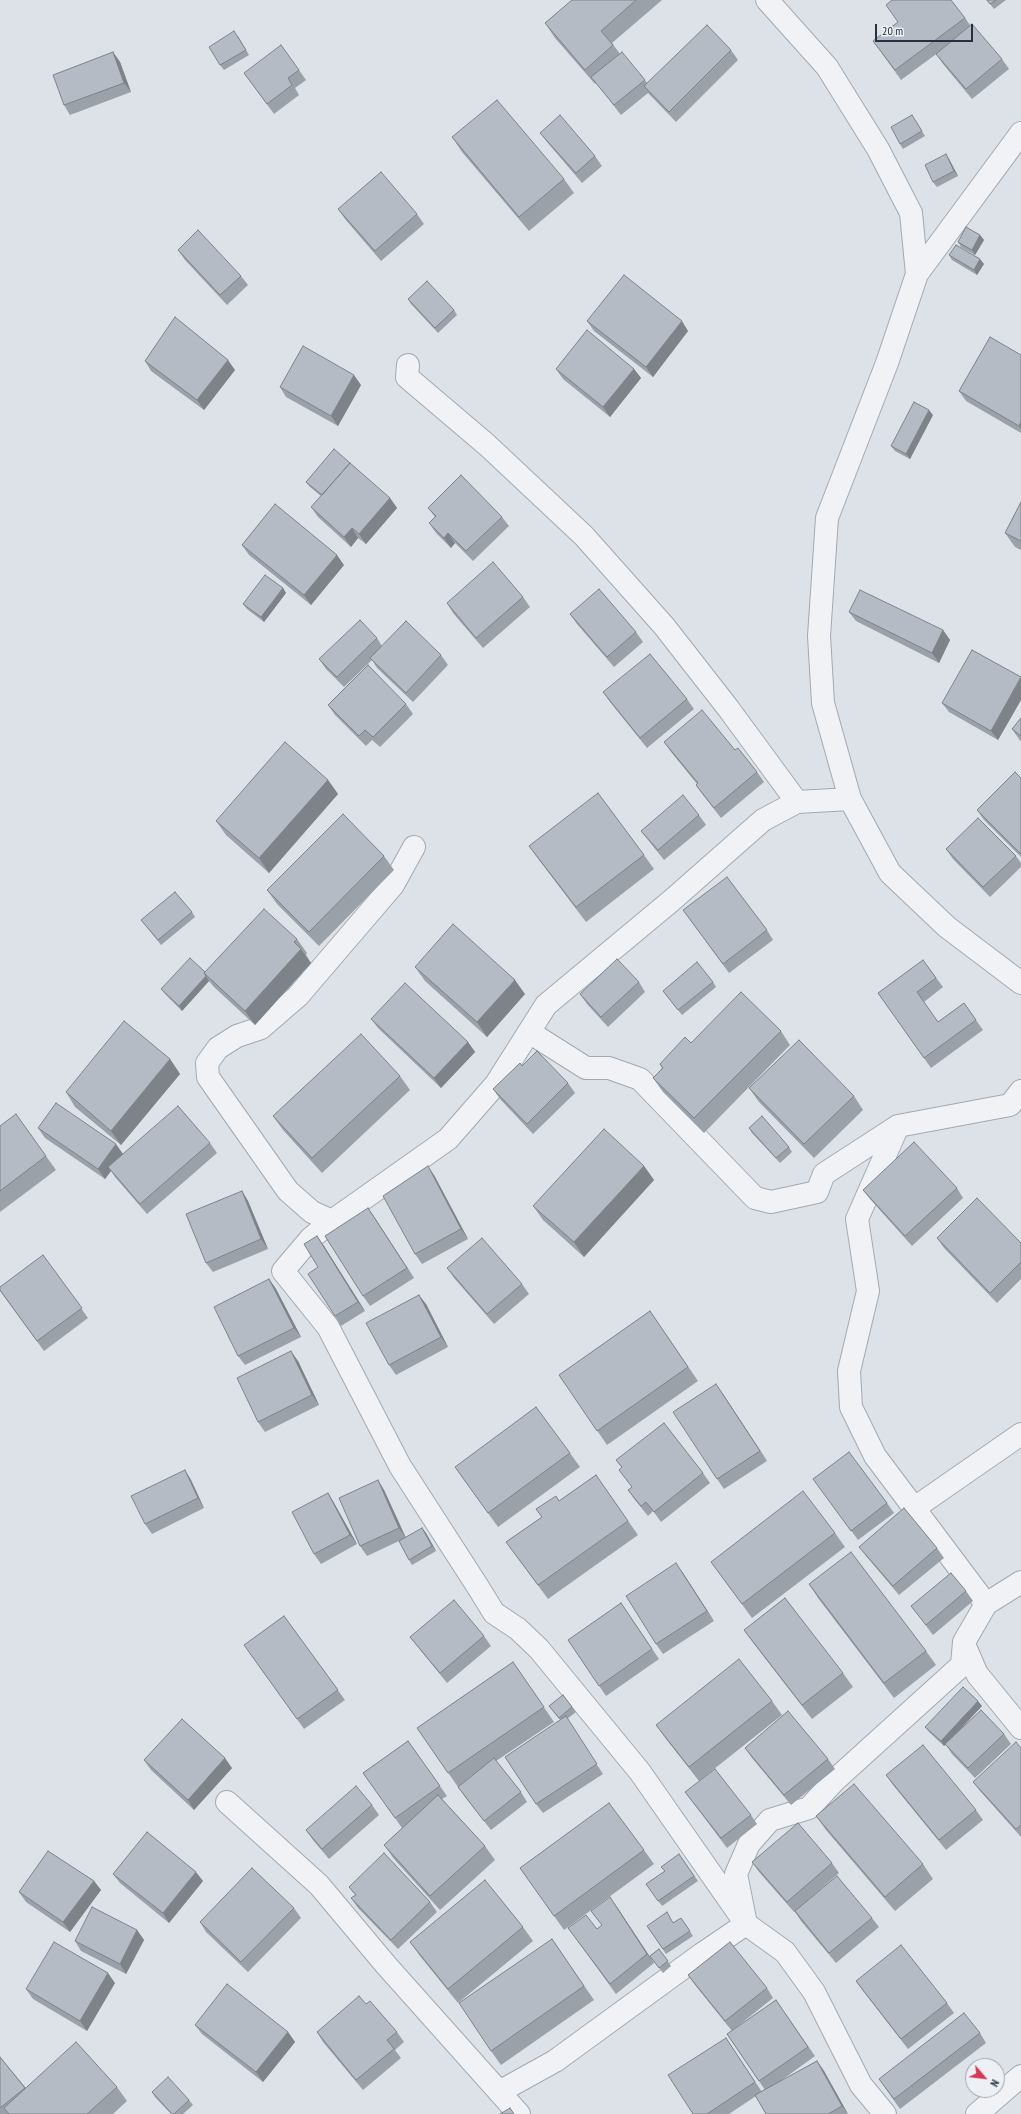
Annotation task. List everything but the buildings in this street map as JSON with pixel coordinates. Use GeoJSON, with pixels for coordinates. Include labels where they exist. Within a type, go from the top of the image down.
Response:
{"type":"FeatureCollection","features":[{"type":"Feature","properties":{"kind":"street"},"geometry":{"type":"LineString","coordinates":[[767,0],[827,67],[878,149],[911,213],[917,274]]}},
{"type":"Feature","properties":{"kind":"street"},"geometry":{"type":"LineString","coordinates":[[1021,134],[917,274],[886,363],[827,518],[819,636],[823,703],[850,799],[890,873],[947,927],[1021,982]]}},
{"type":"Feature","properties":{"kind":"street"},"geometry":{"type":"LineString","coordinates":[[408,364],[407,377],[487,445],[584,536],[634,592],[664,626],[718,695],[797,802]]}},
{"type":"Feature","properties":{"kind":"street"},"geometry":{"type":"LineString","coordinates":[[850,799],[797,802],[763,820],[671,901],[546,1005],[496,1084],[448,1139],[332,1221],[312,1238],[283,1271],[328,1327],[400,1466],[494,1612],[518,1629],[539,1649],[640,1772],[746,1924],[784,1952],[814,1992],[861,2085],[885,2114]]}},
{"type":"Feature","properties":{"kind":"street"},"geometry":{"type":"LineString","coordinates":[[332,1221],[312,1212],[288,1192],[208,1077],[207,1062],[218,1048],[237,1036],[261,1028],[298,996],[393,885],[414,847]]}},
{"type":"Feature","properties":{"kind":"street"},"geometry":{"type":"LineString","coordinates":[[529,1032],[586,1068],[609,1068],[640,1079],[755,1198],[771,1202],[817,1192],[824,1174],[898,1126],[1010,1105],[1021,1091]]}},
{"type":"Feature","properties":{"kind":"street"},"geometry":{"type":"LineString","coordinates":[[898,1126],[857,1219],[868,1292],[849,1371],[851,1407],[875,1456],[913,1509],[986,1604]]}},
{"type":"Feature","properties":{"kind":"street"},"geometry":{"type":"LineString","coordinates":[[913,1509],[1021,1434]]}},
{"type":"Feature","properties":{"kind":"street"},"geometry":{"type":"LineString","coordinates":[[746,1924],[736,1874],[748,1844],[770,1820],[809,1808],[835,1780],[962,1664],[964,1642],[986,1604],[1021,1582]]}},
{"type":"Feature","properties":{"kind":"street"},"geometry":{"type":"LineString","coordinates":[[964,1642],[977,1674],[1021,1728]]}},
{"type":"Feature","properties":{"kind":"street"},"geometry":{"type":"LineString","coordinates":[[227,1802],[319,1885],[386,1965],[519,2114]]}},
{"type":"Feature","properties":{"kind":"street"},"geometry":{"type":"LineString","coordinates":[[499,2092],[555,2061],[702,1954],[746,1924]]}},
{"type":"Feature","properties":{"kind":"street"},"geometry":{"type":"LineString","coordinates":[[977,2114],[1021,2076]]}}]}
